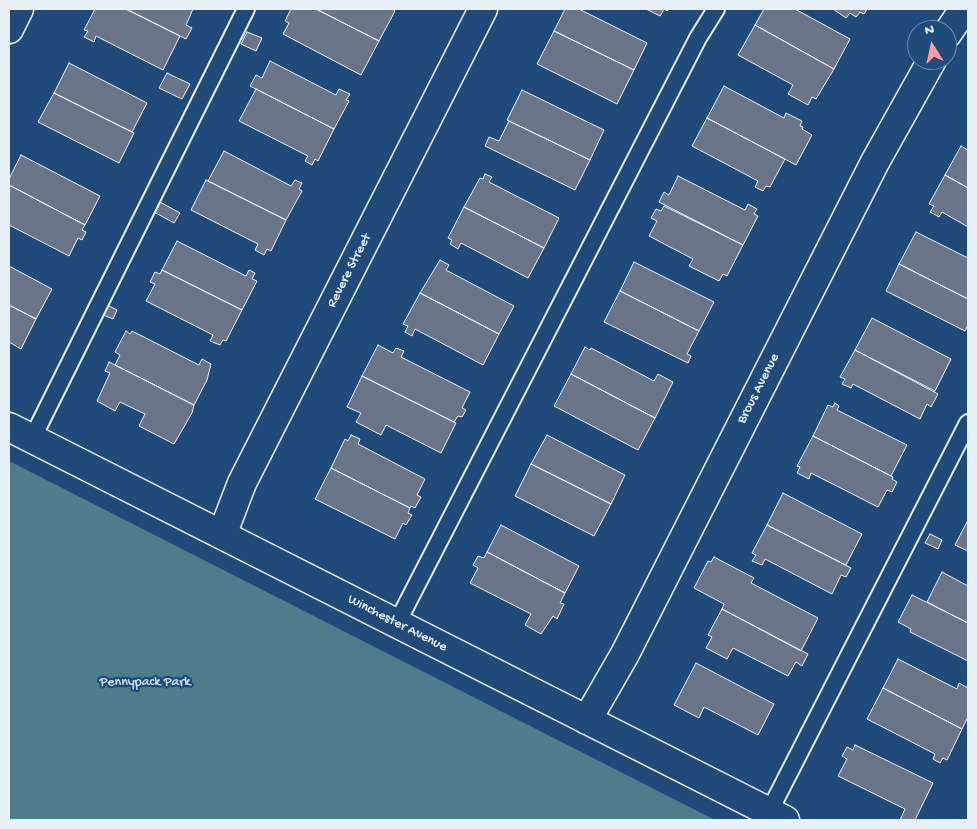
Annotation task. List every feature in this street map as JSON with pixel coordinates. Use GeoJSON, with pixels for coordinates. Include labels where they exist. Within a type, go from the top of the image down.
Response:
{"type":"FeatureCollection","features":[{"type":"Feature","properties":{"kind":"street"},"geometry":{"type":"LineString","coordinates":[[9,29],[19,9]]}},
{"type":"Feature","properties":{"kind":"street","name":"Revere Street"},"geometry":{"type":"LineString","coordinates":[[222,535],[242,483],[483,9]]}},
{"type":"Feature","properties":{"kind":"street"},"geometry":{"type":"LineString","coordinates":[[957,20],[964,9]]}},
{"type":"Feature","properties":{"kind":"street","name":"Brous Avenue"},"geometry":{"type":"LineString","coordinates":[[587,720],[624,654],[875,162],[926,70]]}},
{"type":"Feature","properties":{"kind":"street","name":"Winchester Avenue"},"geometry":{"type":"LineString","coordinates":[[20,433],[777,816]]}},
{"type":"Feature","properties":{"kind":"lane"},"geometry":{"type":"LineString","coordinates":[[20,433],[246,9]]}},
{"type":"Feature","properties":{"kind":"lane"},"geometry":{"type":"LineString","coordinates":[[397,623],[694,47],[716,9]]}},
{"type":"Feature","properties":{"kind":"lane"},"geometry":{"type":"LineString","coordinates":[[777,816],[968,422]]}},
{"type":"Feature","properties":{"kind":"green space","name":"Pennypack Park"},"geometry":{"type":"Polygon","coordinates":[[[9,461],[715,820],[9,820],[9,461]]]}},
{"type":"Feature","properties":{"kind":"building"},"geometry":{"type":"Polygon","coordinates":[[[95,9],[126,9],[180,36],[163,70],[96,36],[94,42],[84,37],[88,31],[84,30],[95,9]]]}},
{"type":"Feature","properties":{"kind":"building"},"geometry":{"type":"Polygon","coordinates":[[[126,9],[193,9],[186,25],[192,28],[186,39],[126,9]]]}},
{"type":"Feature","properties":{"kind":"building"},"geometry":{"type":"Polygon","coordinates":[[[291,9],[316,9],[379,41],[361,75],[283,34],[289,23],[285,21],[291,9]]]}},
{"type":"Feature","properties":{"kind":"building"},"geometry":{"type":"Polygon","coordinates":[[[316,9],[392,9],[395,11],[379,41],[316,9]]]}},
{"type":"Feature","properties":{"kind":"building"},"geometry":{"type":"Polygon","coordinates":[[[565,9],[579,9],[647,43],[634,70],[554,31],[565,9]]]}},
{"type":"Feature","properties":{"kind":"building"},"geometry":{"type":"Polygon","coordinates":[[[646,9],[664,9],[660,16],[646,9]]]}},
{"type":"Feature","properties":{"kind":"building"},"geometry":{"type":"Polygon","coordinates":[[[764,9],[795,9],[850,39],[834,69],[755,25],[764,9]]]}},
{"type":"Feature","properties":{"kind":"building"},"geometry":{"type":"Polygon","coordinates":[[[833,9],[867,9],[864,14],[860,12],[856,17],[850,13],[846,18],[833,9]]]}},
{"type":"Feature","properties":{"kind":"building"},"geometry":{"type":"Polygon","coordinates":[[[755,25],[834,69],[816,99],[812,97],[808,105],[788,94],[793,85],[738,55],[755,25]]]}},
{"type":"Feature","properties":{"kind":"building"},"geometry":{"type":"Polygon","coordinates":[[[554,31],[634,70],[617,104],[537,64],[554,31]]]}},
{"type":"Feature","properties":{"kind":"building"},"geometry":{"type":"Polygon","coordinates":[[[247,32],[262,38],[256,51],[241,44],[247,32]]]}},
{"type":"Feature","properties":{"kind":"building"},"geometry":{"type":"Polygon","coordinates":[[[270,61],[336,95],[339,89],[350,94],[346,100],[349,101],[334,129],[250,86],[256,75],[262,78],[270,61]]]}},
{"type":"Feature","properties":{"kind":"building"},"geometry":{"type":"Polygon","coordinates":[[[69,63],[147,103],[132,132],[54,93],[69,63]]]}},
{"type":"Feature","properties":{"kind":"building"},"geometry":{"type":"Polygon","coordinates":[[[167,73],[190,84],[182,99],[159,88],[167,73]]]}},
{"type":"Feature","properties":{"kind":"building"},"geometry":{"type":"Polygon","coordinates":[[[724,86],[784,118],[786,113],[802,121],[800,126],[803,127],[802,129],[812,135],[796,165],[707,118],[724,86]]]}},
{"type":"Feature","properties":{"kind":"building"},"geometry":{"type":"Polygon","coordinates":[[[256,89],[334,129],[318,161],[315,159],[312,165],[305,161],[308,156],[239,121],[256,89]]]}},
{"type":"Feature","properties":{"kind":"building"},"geometry":{"type":"Polygon","coordinates":[[[522,90],[604,130],[590,160],[507,120],[522,90]]]}},
{"type":"Feature","properties":{"kind":"building"},"geometry":{"type":"Polygon","coordinates":[[[54,93],[134,133],[119,163],[38,122],[54,93]]]}},
{"type":"Feature","properties":{"kind":"building"},"geometry":{"type":"Polygon","coordinates":[[[707,118],[785,159],[770,187],[766,186],[763,191],[755,187],[758,181],[692,146],[707,118]]]}},
{"type":"Feature","properties":{"kind":"building"},"geometry":{"type":"Polygon","coordinates":[[[509,121],[590,160],[575,190],[485,146],[489,137],[499,141],[509,121]]]}},
{"type":"Feature","properties":{"kind":"building"},"geometry":{"type":"Polygon","coordinates":[[[961,146],[968,150],[968,188],[945,175],[961,146]]]}},
{"type":"Feature","properties":{"kind":"building"},"geometry":{"type":"Polygon","coordinates":[[[224,151],[291,186],[295,180],[302,183],[299,189],[302,191],[286,220],[208,181],[224,151]]]}},
{"type":"Feature","properties":{"kind":"building"},"geometry":{"type":"Polygon","coordinates":[[[21,155],[100,196],[85,225],[9,185],[9,179],[21,155]]]}},
{"type":"Feature","properties":{"kind":"building"},"geometry":{"type":"Polygon","coordinates":[[[485,174],[492,177],[489,182],[559,218],[544,248],[464,207],[480,178],[483,179],[485,174]]]}},
{"type":"Feature","properties":{"kind":"building"},"geometry":{"type":"Polygon","coordinates":[[[945,175],[968,188],[968,227],[942,212],[939,217],[930,212],[934,206],[929,204],[945,175]]]}},
{"type":"Feature","properties":{"kind":"building"},"geometry":{"type":"Polygon","coordinates":[[[678,176],[745,210],[748,204],[757,209],[754,214],[758,216],[743,245],[659,202],[664,192],[669,195],[678,176]]]}},
{"type":"Feature","properties":{"kind":"building"},"geometry":{"type":"Polygon","coordinates":[[[206,180],[286,220],[271,251],[267,249],[264,255],[255,250],[258,244],[191,210],[206,180]]]}},
{"type":"Feature","properties":{"kind":"building"},"geometry":{"type":"Polygon","coordinates":[[[9,185],[85,225],[82,230],[86,232],[82,240],[78,238],[69,256],[9,225],[9,185]]]}},
{"type":"Feature","properties":{"kind":"building"},"geometry":{"type":"Polygon","coordinates":[[[160,202],[180,213],[174,223],[154,212],[160,202]]]}},
{"type":"Feature","properties":{"kind":"building"},"geometry":{"type":"Polygon","coordinates":[[[664,206],[743,245],[727,276],[723,274],[719,281],[689,266],[693,259],[649,236],[657,221],[651,218],[656,209],[661,211],[664,206]]]}},
{"type":"Feature","properties":{"kind":"building"},"geometry":{"type":"Polygon","coordinates":[[[464,207],[544,248],[528,278],[461,243],[458,249],[450,244],[452,240],[448,238],[464,207]]]}},
{"type":"Feature","properties":{"kind":"building"},"geometry":{"type":"Polygon","coordinates":[[[916,232],[968,258],[968,299],[899,264],[916,232]]]}},
{"type":"Feature","properties":{"kind":"building"},"geometry":{"type":"Polygon","coordinates":[[[177,241],[246,276],[249,270],[255,273],[252,279],[257,281],[242,310],[162,270],[177,241]]]}},
{"type":"Feature","properties":{"kind":"building"},"geometry":{"type":"Polygon","coordinates":[[[440,260],[449,265],[446,270],[514,306],[499,334],[420,293],[440,260]]]}},
{"type":"Feature","properties":{"kind":"building"},"geometry":{"type":"Polygon","coordinates":[[[634,262],[714,302],[699,331],[620,291],[634,262]]]}},
{"type":"Feature","properties":{"kind":"building"},"geometry":{"type":"Polygon","coordinates":[[[899,264],[968,299],[968,325],[965,331],[886,291],[899,264]]]}},
{"type":"Feature","properties":{"kind":"building"},"geometry":{"type":"Polygon","coordinates":[[[9,266],[52,289],[36,319],[9,305],[9,266]]]}},
{"type":"Feature","properties":{"kind":"building"},"geometry":{"type":"Polygon","coordinates":[[[162,270],[242,310],[226,341],[223,340],[220,345],[210,341],[213,335],[146,301],[155,284],[150,282],[155,272],[160,274],[162,270]]]}},
{"type":"Feature","properties":{"kind":"building"},"geometry":{"type":"Polygon","coordinates":[[[620,291],[699,331],[687,354],[691,356],[688,363],[604,322],[620,291]]]}},
{"type":"Feature","properties":{"kind":"building"},"geometry":{"type":"Polygon","coordinates":[[[420,293],[499,334],[483,365],[415,329],[412,336],[405,332],[408,326],[403,324],[420,293]]]}},
{"type":"Feature","properties":{"kind":"building"},"geometry":{"type":"Polygon","coordinates":[[[105,304],[117,310],[113,319],[101,314],[105,304]]]}},
{"type":"Feature","properties":{"kind":"building"},"geometry":{"type":"Polygon","coordinates":[[[9,305],[36,319],[21,349],[9,342],[9,305]]]}},
{"type":"Feature","properties":{"kind":"building"},"geometry":{"type":"Polygon","coordinates":[[[872,318],[951,359],[935,391],[855,350],[872,318]]]}},
{"type":"Feature","properties":{"kind":"building"},"geometry":{"type":"Polygon","coordinates":[[[126,331],[130,334],[132,331],[199,365],[202,359],[211,364],[207,380],[194,405],[115,365],[120,355],[115,352],[126,331]]]}},
{"type":"Feature","properties":{"kind":"building"},"geometry":{"type":"Polygon","coordinates":[[[378,345],[393,353],[396,348],[404,351],[401,357],[470,392],[462,408],[466,410],[462,417],[458,416],[454,422],[362,376],[378,345]]]}},
{"type":"Feature","properties":{"kind":"building"},"geometry":{"type":"Polygon","coordinates":[[[585,347],[590,350],[591,348],[654,381],[658,374],[673,382],[655,418],[571,374],[585,347]]]}},
{"type":"Feature","properties":{"kind":"building"},"geometry":{"type":"Polygon","coordinates":[[[855,350],[938,394],[931,407],[927,404],[920,419],[853,384],[851,388],[842,384],[845,379],[840,377],[855,350]]]}},
{"type":"Feature","properties":{"kind":"building"},"geometry":{"type":"Polygon","coordinates":[[[109,362],[194,405],[192,413],[174,444],[139,426],[145,414],[120,402],[115,411],[97,401],[110,373],[105,371],[109,362]]]}},
{"type":"Feature","properties":{"kind":"building"},"geometry":{"type":"Polygon","coordinates":[[[571,374],[655,418],[638,450],[554,406],[571,374]]]}},
{"type":"Feature","properties":{"kind":"building"},"geometry":{"type":"Polygon","coordinates":[[[362,376],[456,423],[441,453],[386,425],[381,435],[356,422],[361,413],[347,407],[362,376]]]}},
{"type":"Feature","properties":{"kind":"building"},"geometry":{"type":"Polygon","coordinates":[[[835,403],[839,406],[837,410],[907,445],[891,476],[813,436],[828,405],[833,407],[835,403]]]}},
{"type":"Feature","properties":{"kind":"building"},"geometry":{"type":"Polygon","coordinates":[[[351,435],[360,439],[358,444],[425,479],[417,495],[421,497],[415,508],[411,506],[410,508],[331,468],[345,439],[348,441],[351,435]]]}},
{"type":"Feature","properties":{"kind":"building"},"geometry":{"type":"Polygon","coordinates":[[[547,435],[625,475],[611,504],[531,464],[547,435]]]}},
{"type":"Feature","properties":{"kind":"building"},"geometry":{"type":"Polygon","coordinates":[[[813,436],[893,477],[892,479],[897,482],[892,492],[887,490],[878,507],[811,473],[809,479],[797,473],[800,467],[797,466],[813,436]]]}},
{"type":"Feature","properties":{"kind":"building"},"geometry":{"type":"Polygon","coordinates":[[[531,464],[611,504],[594,536],[515,496],[531,464]]]}},
{"type":"Feature","properties":{"kind":"building"},"geometry":{"type":"Polygon","coordinates":[[[331,468],[410,508],[408,513],[412,515],[406,525],[403,523],[395,539],[315,499],[331,468]]]}},
{"type":"Feature","properties":{"kind":"building"},"geometry":{"type":"Polygon","coordinates":[[[783,493],[862,534],[846,565],[767,525],[783,493]]]}},
{"type":"Feature","properties":{"kind":"building"},"geometry":{"type":"Polygon","coordinates":[[[968,520],[968,551],[955,545],[968,520]]]}},
{"type":"Feature","properties":{"kind":"building"},"geometry":{"type":"Polygon","coordinates":[[[501,525],[579,566],[565,593],[487,552],[501,525]]]}},
{"type":"Feature","properties":{"kind":"building"},"geometry":{"type":"Polygon","coordinates":[[[767,525],[851,568],[846,577],[841,575],[832,594],[765,559],[762,565],[752,561],[756,555],[752,553],[767,525]]]}},
{"type":"Feature","properties":{"kind":"building"},"geometry":{"type":"Polygon","coordinates":[[[930,534],[942,540],[938,549],[925,543],[930,534]]]}},
{"type":"Feature","properties":{"kind":"building"},"geometry":{"type":"Polygon","coordinates":[[[487,552],[565,593],[560,603],[564,604],[557,619],[553,616],[541,634],[525,625],[531,614],[470,583],[478,568],[473,565],[478,556],[484,558],[487,552]]]}},
{"type":"Feature","properties":{"kind":"building"},"geometry":{"type":"Polygon","coordinates":[[[714,557],[754,578],[751,583],[818,618],[801,651],[722,609],[724,604],[694,588],[708,561],[711,562],[714,557]]]}},
{"type":"Feature","properties":{"kind":"building"},"geometry":{"type":"Polygon","coordinates":[[[942,572],[968,586],[968,623],[927,602],[942,572]]]}},
{"type":"Feature","properties":{"kind":"building"},"geometry":{"type":"Polygon","coordinates":[[[912,595],[968,623],[968,661],[910,632],[911,629],[898,622],[912,595]]]}},
{"type":"Feature","properties":{"kind":"building"},"geometry":{"type":"Polygon","coordinates":[[[722,609],[808,654],[802,666],[796,662],[788,676],[733,648],[727,659],[706,648],[712,637],[708,635],[722,609]]]}},
{"type":"Feature","properties":{"kind":"building"},"geometry":{"type":"Polygon","coordinates":[[[898,659],[957,689],[959,683],[968,688],[968,717],[962,729],[883,688],[898,659]]]}},
{"type":"Feature","properties":{"kind":"building"},"geometry":{"type":"Polygon","coordinates":[[[696,663],[774,704],[758,735],[704,707],[699,718],[674,705],[696,663]]]}},
{"type":"Feature","properties":{"kind":"building"},"geometry":{"type":"Polygon","coordinates":[[[883,688],[962,729],[947,760],[943,758],[940,763],[933,759],[935,754],[867,719],[883,688]]]}},
{"type":"Feature","properties":{"kind":"building"},"geometry":{"type":"Polygon","coordinates":[[[855,745],[933,783],[915,820],[900,820],[905,809],[838,776],[847,759],[842,756],[847,747],[853,750],[855,745]]]}}]}
